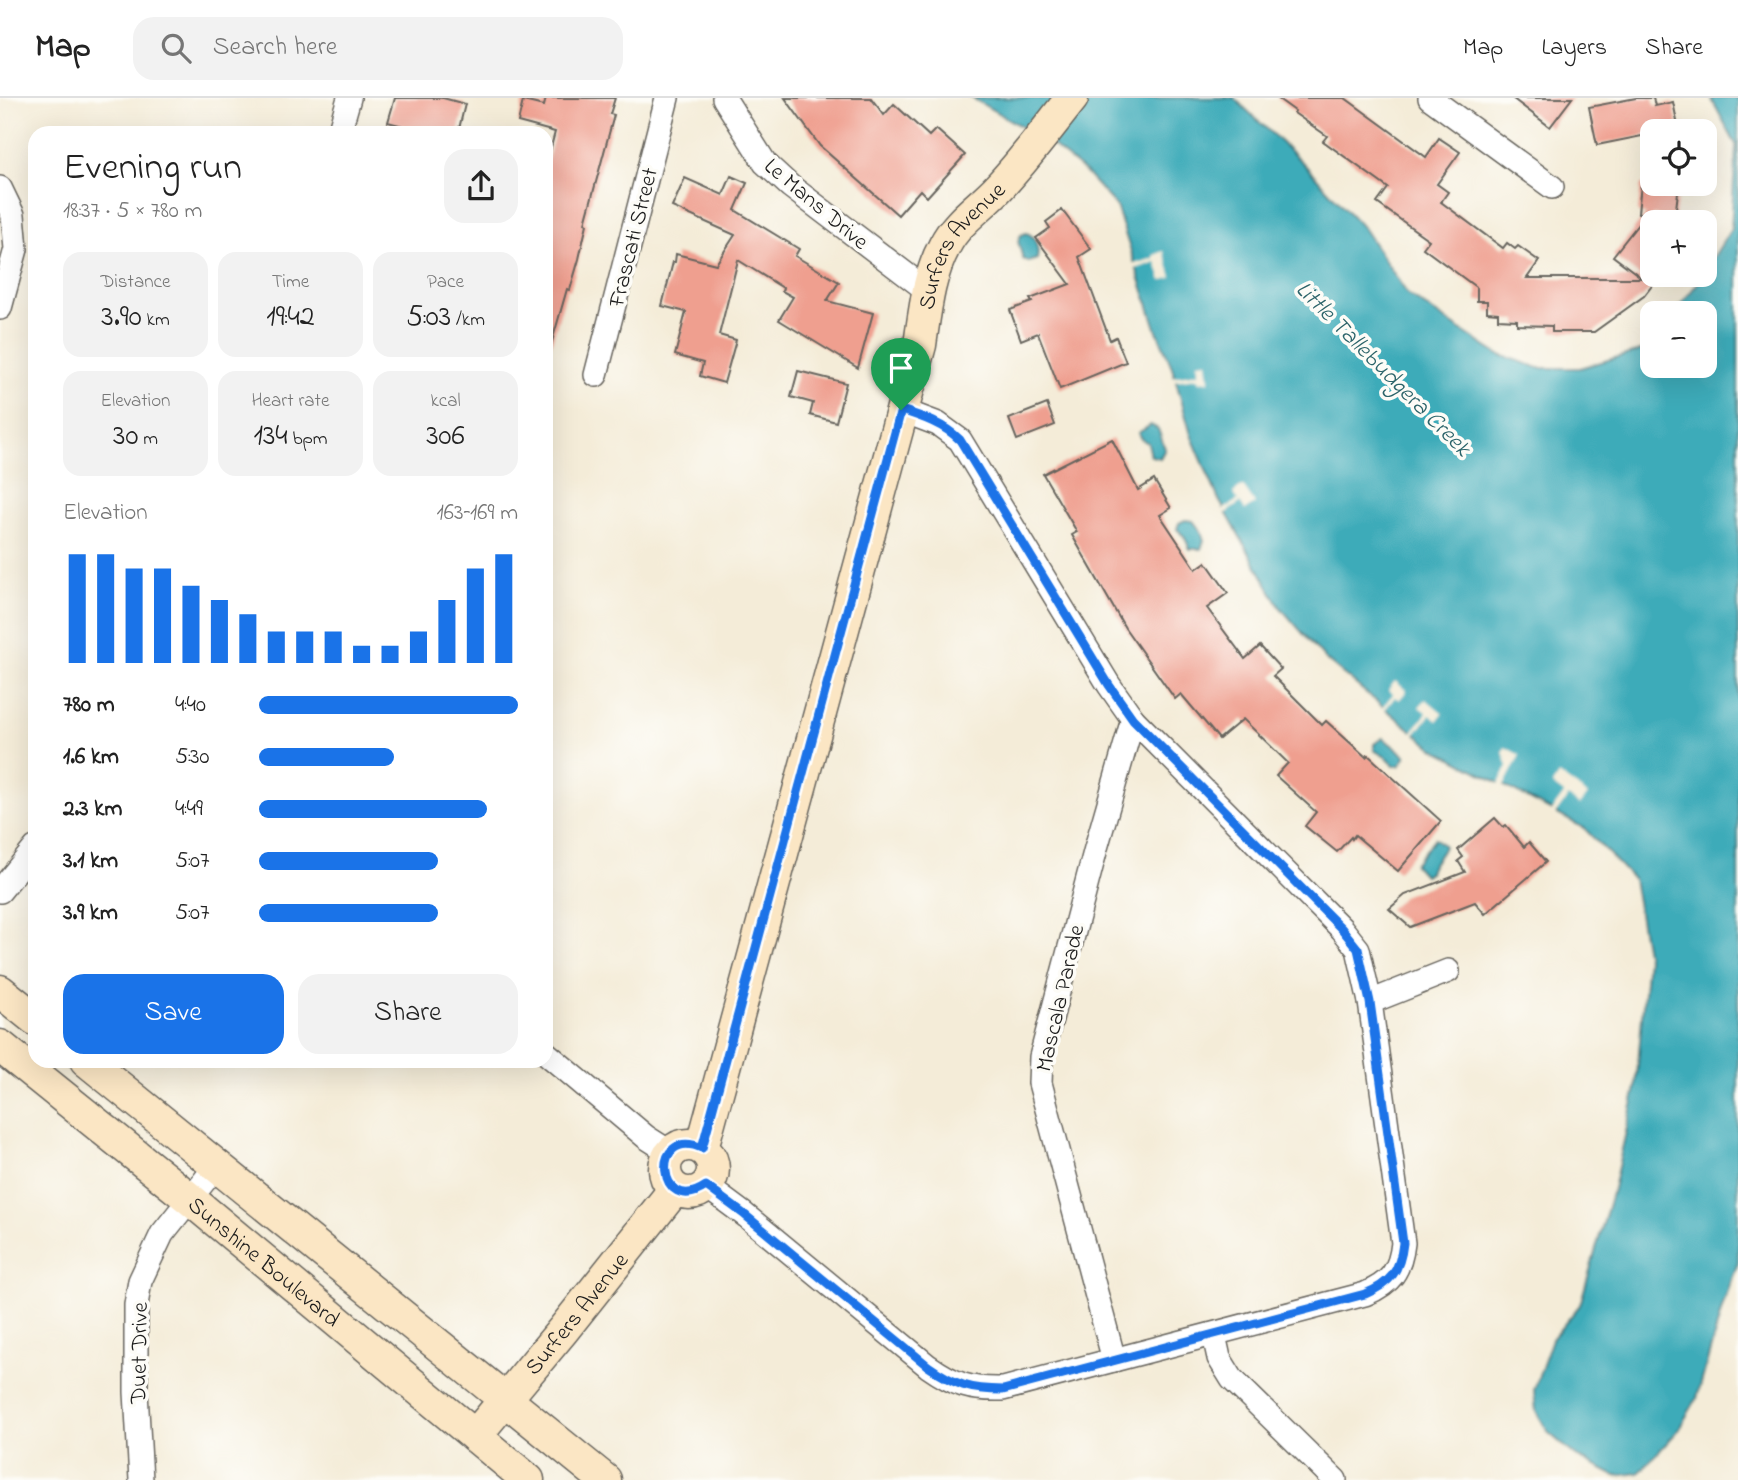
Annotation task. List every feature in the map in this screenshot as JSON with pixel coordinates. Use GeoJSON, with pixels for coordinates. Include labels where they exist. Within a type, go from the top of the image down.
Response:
{"type":"FeatureCollection","features":[{"type":"Feature","properties":{"kind":"street"},"geometry":{"type":"LineString","coordinates":[[341,126],[349,98]]}},
{"type":"Feature","properties":{"kind":"street","name":"Frascati Street"},"geometry":{"type":"LineString","coordinates":[[596,375],[667,98]]}},
{"type":"Feature","properties":{"kind":"street","name":"Le Mans Drive"},"geometry":{"type":"LineString","coordinates":[[724,98],[765,163],[790,186],[928,291]]}},
{"type":"Feature","properties":{"kind":"street","name":"Surfers Avenue"},"geometry":{"type":"LineString","coordinates":[[702,1148],[920,345],[928,291],[937,262],[951,235],[1017,167],[1072,98]]}},
{"type":"Feature","properties":{"kind":"street"},"geometry":{"type":"LineString","coordinates":[[1430,98],[1552,187]]}},
{"type":"Feature","properties":{"kind":"street"},"geometry":{"type":"LineString","coordinates":[[0,188],[13,215],[16,249],[0,308]]}},
{"type":"Feature","properties":{"kind":"street"},"geometry":{"type":"LineString","coordinates":[[690,1188],[711,1180],[713,1170],[708,1154],[702,1148],[688,1144],[671,1153],[664,1167],[669,1183],[690,1188],[745,1215],[950,1382],[977,1390],[1003,1390],[1365,1294],[1384,1286],[1401,1260],[1403,1243],[1370,1002],[1358,949],[1342,929],[1133,719],[1109,685],[960,440],[938,424],[901,410]]}},
{"type":"Feature","properties":{"kind":"street","name":"Mascala Parade"},"geometry":{"type":"LineString","coordinates":[[1114,1360],[1040,1083],[1041,1057],[1133,719]]}},
{"type":"Feature","properties":{"kind":"street"},"geometry":{"type":"LineString","coordinates":[[0,891],[28,857]]}},
{"type":"Feature","properties":{"kind":"street"},"geometry":{"type":"LineString","coordinates":[[1370,1002],[1448,971]]}},
{"type":"Feature","properties":{"kind":"street"},"geometry":{"type":"LineString","coordinates":[[0,991],[28,1013]]}},
{"type":"Feature","properties":{"kind":"street","name":"Sunshine Boulevard"},"geometry":{"type":"LineString","coordinates":[[0,1046],[190,1199],[528,1480]]}},
{"type":"Feature","properties":{"kind":"street"},"geometry":{"type":"LineString","coordinates":[[553,1059],[646,1137],[671,1153]]}},
{"type":"Feature","properties":{"kind":"street","name":"Sunshine Boulevard"},"geometry":{"type":"LineString","coordinates":[[96,1068],[605,1480]]}},
{"type":"Feature","properties":{"kind":"street","name":"Duet Drive"},"geometry":{"type":"LineString","coordinates":[[141,1480],[136,1392],[136,1305],[140,1282],[162,1234],[216,1165]]}},
{"type":"Feature","properties":{"kind":"street","name":"Surfers Avenue"},"geometry":{"type":"LineString","coordinates":[[475,1436],[690,1188]]}},
{"type":"Feature","properties":{"kind":"street"},"geometry":{"type":"LineString","coordinates":[[1214,1335],[1219,1358],[1232,1379],[1335,1480]]}},
{"type":"Feature","properties":{"kind":"water","name":"Little Tallebudgera Creek"},"geometry":{"type":"Polygon","coordinates":[[[972,98],[1234,98],[1303,163],[1364,229],[1408,295],[1497,354],[1539,368],[1580,368],[1640,351],[1640,378],[1717,378],[1717,301],[1683,301],[1695,287],[1717,287],[1717,252],[1731,229],[1736,145],[1711,98],[1738,98],[1738,1262],[1697,1398],[1677,1432],[1639,1473],[1615,1476],[1576,1456],[1549,1433],[1536,1411],[1534,1390],[1552,1339],[1580,1305],[1612,1193],[1636,1088],[1647,958],[1633,879],[1584,828],[1433,748],[1325,659],[1280,607],[1219,500],[1191,435],[1172,367],[1157,331],[1116,206],[1085,172],[1048,142],[972,98]]]}},
{"type":"Feature","properties":{"kind":"water"},"geometry":{"type":"Polygon","coordinates":[[[1026,233],[1036,243],[1038,251],[1037,259],[1029,262],[1023,259],[1018,241],[1021,235],[1026,233]]]}},
{"type":"Feature","properties":{"kind":"water"},"geometry":{"type":"Polygon","coordinates":[[[1151,425],[1158,429],[1165,449],[1160,458],[1151,456],[1148,443],[1141,439],[1138,433],[1151,425]]]}},
{"type":"Feature","properties":{"kind":"water"},"geometry":{"type":"Polygon","coordinates":[[[1185,520],[1193,521],[1201,531],[1204,540],[1201,549],[1190,549],[1177,529],[1179,523],[1185,520]]]}},
{"type":"Feature","properties":{"kind":"water"},"geometry":{"type":"Polygon","coordinates":[[[1383,738],[1406,756],[1399,766],[1394,766],[1389,759],[1374,750],[1374,744],[1383,738]]]}},
{"type":"Feature","properties":{"kind":"water"},"geometry":{"type":"Polygon","coordinates":[[[1435,838],[1444,846],[1429,873],[1424,875],[1414,864],[1435,838]]]}},
{"type":"Feature","properties":{"kind":"pier"},"geometry":{"type":"Polygon","coordinates":[[[1164,251],[1172,277],[1162,281],[1156,262],[1133,270],[1131,265],[1154,258],[1154,255],[1164,251]]]}},
{"type":"Feature","properties":{"kind":"pier"},"geometry":{"type":"Polygon","coordinates":[[[1207,361],[1209,381],[1199,382],[1197,378],[1173,381],[1171,377],[1199,373],[1198,362],[1207,361]]]}},
{"type":"Feature","properties":{"kind":"pier"},"geometry":{"type":"Polygon","coordinates":[[[1243,486],[1255,504],[1245,510],[1240,503],[1223,515],[1221,511],[1238,500],[1233,493],[1243,486]]]}},
{"type":"Feature","properties":{"kind":"pier"},"geometry":{"type":"Polygon","coordinates":[[[1395,681],[1407,691],[1399,700],[1395,697],[1383,712],[1381,709],[1393,694],[1388,690],[1395,681]]]}},
{"type":"Feature","properties":{"kind":"pier"},"geometry":{"type":"Polygon","coordinates":[[[1426,699],[1443,713],[1437,721],[1430,715],[1414,736],[1410,734],[1427,713],[1419,707],[1426,699]]]}},
{"type":"Feature","properties":{"kind":"pier"},"geometry":{"type":"Polygon","coordinates":[[[1505,747],[1520,755],[1503,788],[1498,785],[1508,766],[1503,752],[1505,747]]]}},
{"type":"Feature","properties":{"kind":"pier"},"geometry":{"type":"Polygon","coordinates":[[[1559,774],[1588,795],[1580,805],[1568,797],[1554,816],[1550,813],[1564,794],[1552,785],[1559,774]]]}},
{"type":"Feature","properties":{"kind":"building"},"geometry":{"type":"Polygon","coordinates":[[[395,98],[443,98],[465,104],[460,126],[403,126],[388,122],[395,98]]]}},
{"type":"Feature","properties":{"kind":"building"},"geometry":{"type":"Polygon","coordinates":[[[546,98],[615,98],[610,114],[614,115],[585,223],[587,224],[579,259],[553,338],[555,132],[553,126],[533,126],[518,122],[523,101],[544,106],[546,98]]]}},
{"type":"Feature","properties":{"kind":"building"},"geometry":{"type":"Polygon","coordinates":[[[785,98],[871,98],[884,115],[894,104],[929,136],[936,129],[965,155],[927,197],[920,190],[898,215],[820,146],[785,98]]]}},
{"type":"Feature","properties":{"kind":"building"},"geometry":{"type":"Polygon","coordinates":[[[1277,98],[1345,98],[1426,157],[1439,138],[1460,152],[1437,184],[1448,192],[1441,202],[1503,248],[1507,243],[1515,249],[1518,246],[1539,261],[1527,278],[1640,278],[1640,287],[1651,287],[1644,296],[1594,332],[1552,332],[1552,326],[1517,325],[1517,320],[1498,319],[1498,313],[1487,312],[1487,301],[1477,301],[1477,288],[1423,248],[1429,240],[1377,203],[1388,188],[1323,141],[1327,136],[1294,113],[1295,111],[1277,98]]]}},
{"type":"Feature","properties":{"kind":"building"},"geometry":{"type":"Polygon","coordinates":[[[1512,98],[1572,98],[1550,127],[1512,98]]]}},
{"type":"Feature","properties":{"kind":"building"},"geometry":{"type":"Polygon","coordinates":[[[1636,98],[1653,98],[1655,106],[1673,102],[1677,119],[1640,119],[1640,136],[1597,145],[1589,107],[1636,98]]]}},
{"type":"Feature","properties":{"kind":"building"},"geometry":{"type":"Polygon","coordinates":[[[731,176],[747,183],[735,210],[799,249],[795,256],[839,282],[827,301],[873,313],[858,368],[779,320],[793,297],[738,260],[719,335],[736,340],[724,383],[700,376],[703,363],[675,355],[686,312],[662,306],[676,254],[716,264],[735,235],[672,207],[685,178],[723,195],[731,176]]]}},
{"type":"Feature","properties":{"kind":"building"},"geometry":{"type":"Polygon","coordinates":[[[1640,194],[1640,196],[1678,196],[1676,210],[1640,210],[1638,213],[1640,194]]]}},
{"type":"Feature","properties":{"kind":"building"},"geometry":{"type":"Polygon","coordinates":[[[1062,210],[1091,249],[1079,257],[1110,340],[1116,337],[1126,362],[1060,389],[1038,333],[1021,340],[1010,310],[1032,302],[1030,299],[1070,284],[1036,238],[1050,228],[1046,222],[1062,210]]]}},
{"type":"Feature","properties":{"kind":"building"},"geometry":{"type":"Polygon","coordinates":[[[1640,222],[1640,276],[1613,256],[1640,222]]]}},
{"type":"Feature","properties":{"kind":"building"},"geometry":{"type":"Polygon","coordinates":[[[798,371],[846,383],[836,422],[810,415],[813,403],[791,397],[798,371]]]}},
{"type":"Feature","properties":{"kind":"building"},"geometry":{"type":"Polygon","coordinates":[[[1047,404],[1055,425],[1017,440],[1009,419],[1047,404]]]}},
{"type":"Feature","properties":{"kind":"building"},"geometry":{"type":"Polygon","coordinates":[[[1112,439],[1138,490],[1154,480],[1171,508],[1160,515],[1196,569],[1206,562],[1228,593],[1207,608],[1245,659],[1260,646],[1281,669],[1273,676],[1322,725],[1326,721],[1441,821],[1398,871],[1355,835],[1337,852],[1305,826],[1316,812],[1276,776],[1288,763],[1243,719],[1219,739],[1181,694],[1175,699],[1125,628],[1072,535],[1077,532],[1043,474],[1112,439]]]}},
{"type":"Feature","properties":{"kind":"building"},"geometry":{"type":"Polygon","coordinates":[[[1495,818],[1503,827],[1506,825],[1524,847],[1529,842],[1546,862],[1485,914],[1475,902],[1410,927],[1389,909],[1405,895],[1465,872],[1458,861],[1463,857],[1458,850],[1495,818]]]}},
{"type":"Feature","properties":{"kind":"route"},"geometry":{"type":"LineString","coordinates":[[901,410],[938,424],[960,440],[1109,685],[1133,719],[1342,929],[1358,949],[1370,1002],[1403,1243],[1401,1260],[1384,1286],[1365,1294],[1003,1390],[977,1390],[950,1382],[928,1366],[706,1186],[690,1193],[675,1189],[669,1183],[664,1167],[673,1150],[688,1144],[702,1148],[901,410]]}}]}
